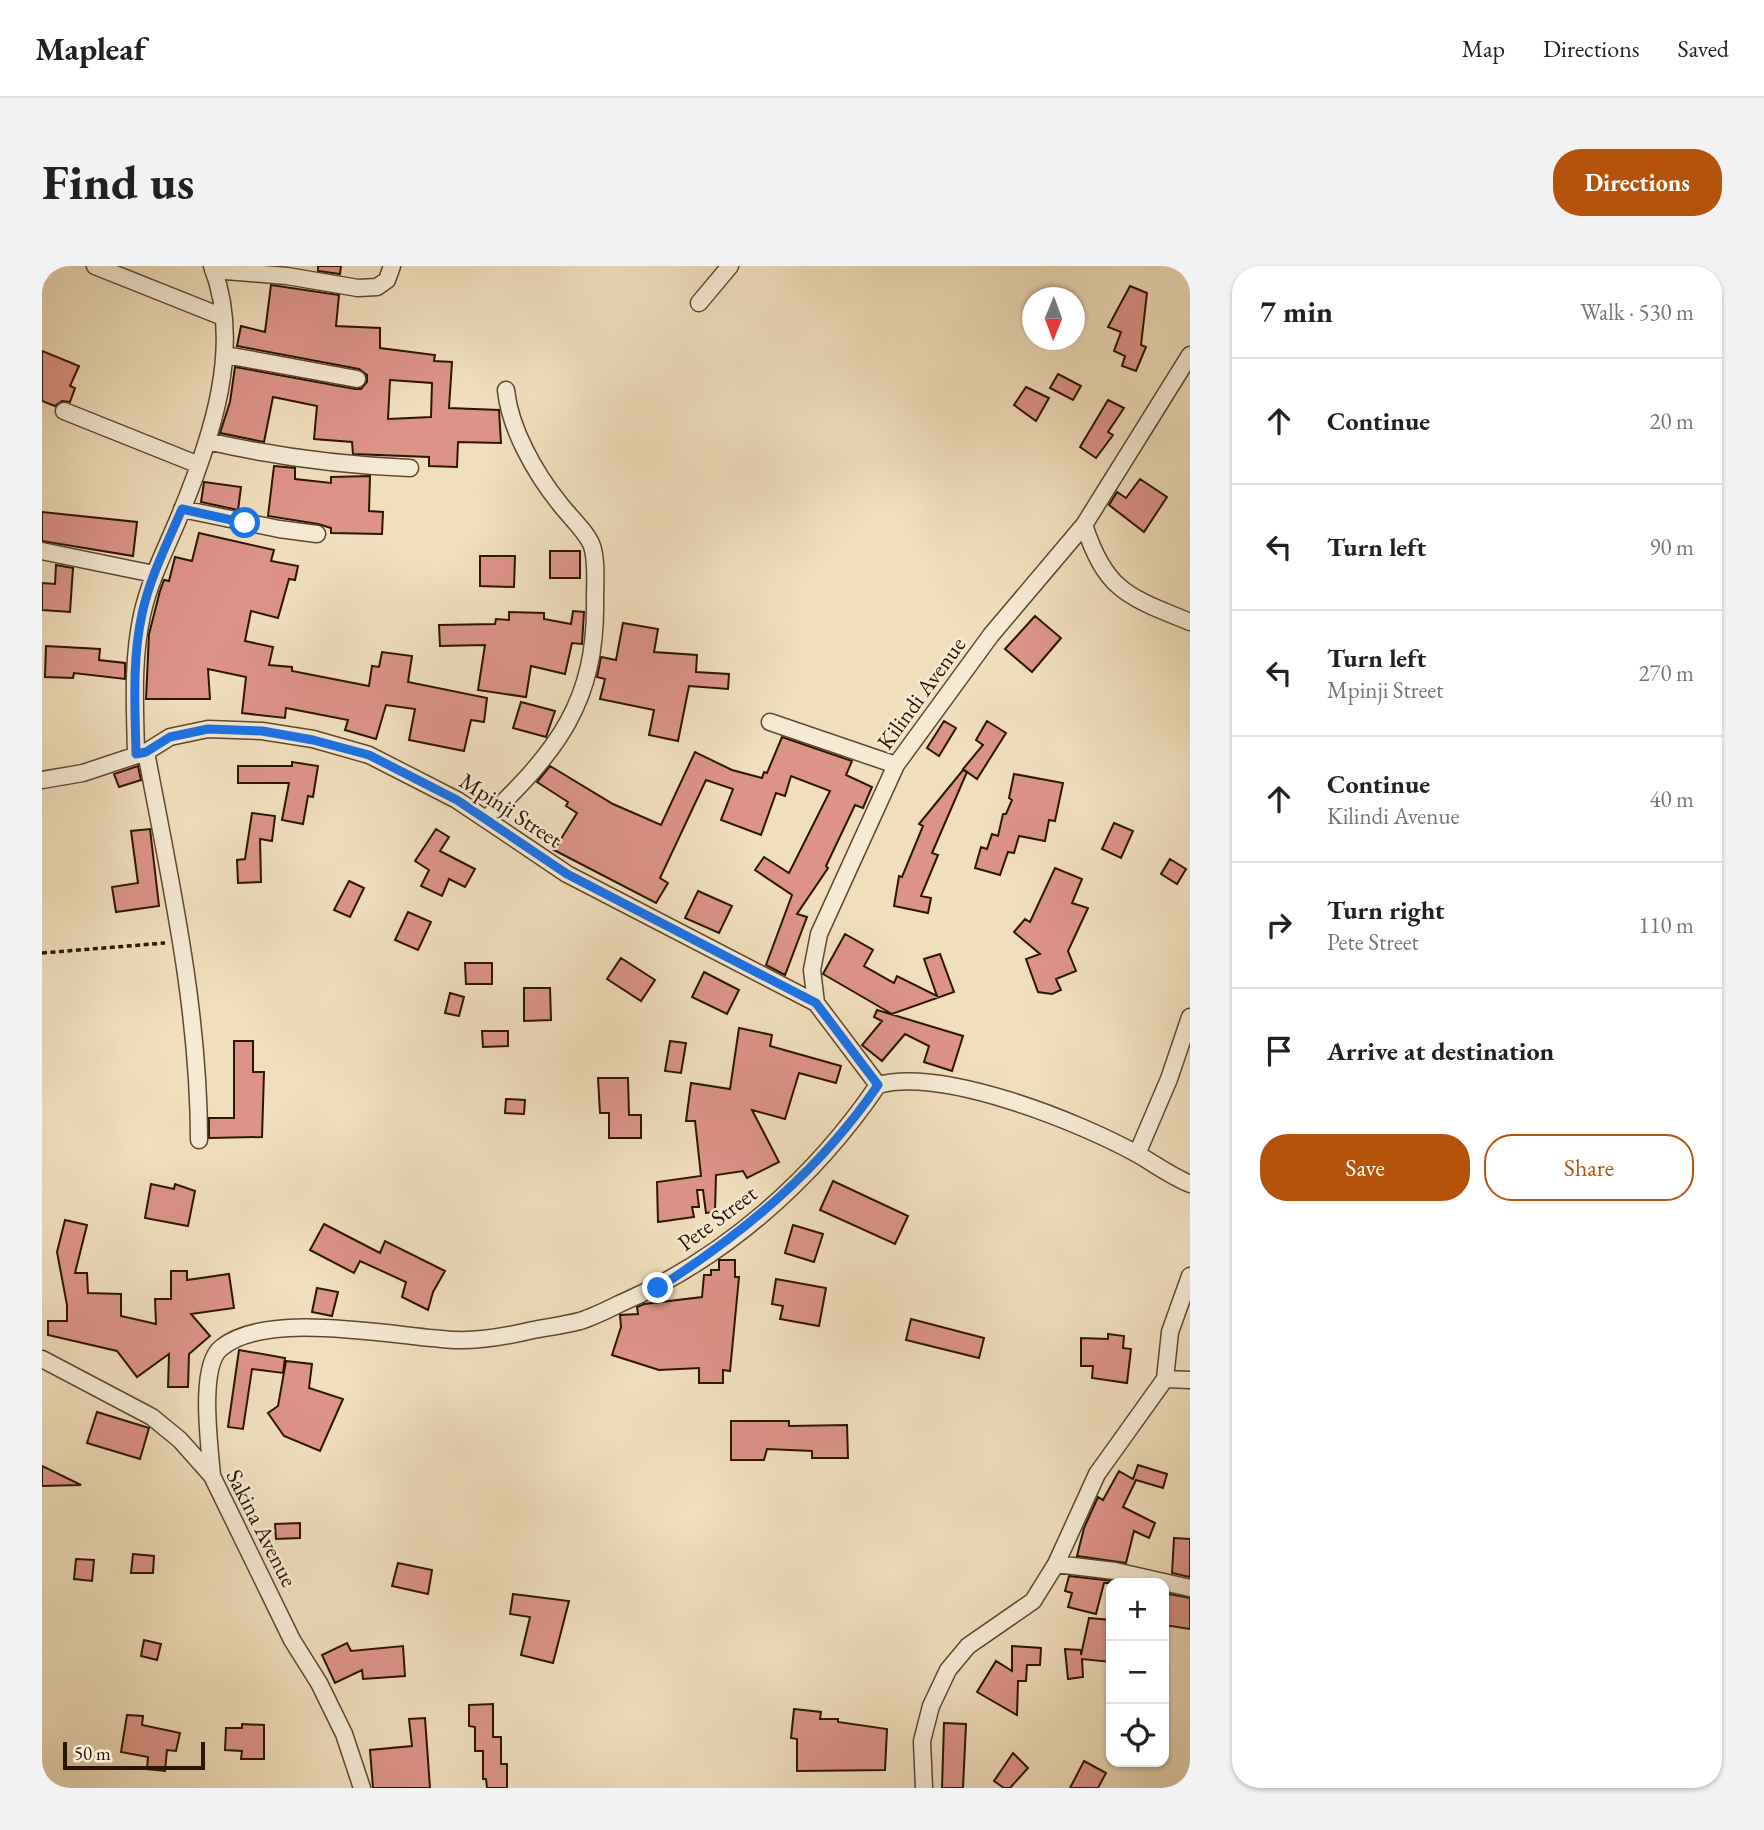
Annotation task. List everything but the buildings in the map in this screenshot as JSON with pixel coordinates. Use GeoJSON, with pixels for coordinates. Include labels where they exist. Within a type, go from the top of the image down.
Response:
{"type":"FeatureCollection","features":[{"type":"Feature","properties":{"kind":"street"},"geometry":{"type":"LineString","coordinates":[[95,266],[223,317]]}},
{"type":"Feature","properties":{"kind":"street"},"geometry":{"type":"LineString","coordinates":[[199,1140],[193,1025],[181,941],[141,753],[134,678],[142,615],[153,575],[199,465],[226,355],[223,317],[212,268],[288,276],[358,288],[377,287],[387,280],[392,266]]}},
{"type":"Feature","properties":{"kind":"street"},"geometry":{"type":"LineString","coordinates":[[699,303],[730,266]]}},
{"type":"Feature","properties":{"kind":"street"},"geometry":{"type":"LineString","coordinates":[[226,355],[358,379]]}},
{"type":"Feature","properties":{"kind":"street","name":"Kilindi Avenue"},"geometry":{"type":"LineString","coordinates":[[816,1003],[812,970],[819,934],[896,765],[991,635],[1084,525],[1190,355]]}},
{"type":"Feature","properties":{"kind":"street"},"geometry":{"type":"LineString","coordinates":[[486,819],[540,765],[562,735],[581,699],[595,633],[592,545],[550,492],[530,457],[508,406],[506,390]]}},
{"type":"Feature","properties":{"kind":"street"},"geometry":{"type":"LineString","coordinates":[[64,411],[199,465]]}},
{"type":"Feature","properties":{"kind":"street"},"geometry":{"type":"LineString","coordinates":[[206,441],[282,458],[338,465],[410,468]]}},
{"type":"Feature","properties":{"kind":"street"},"geometry":{"type":"LineString","coordinates":[[182,509],[317,534]]}},
{"type":"Feature","properties":{"kind":"street"},"geometry":{"type":"LineString","coordinates":[[1084,525],[1107,577],[1121,590],[1190,622]]}},
{"type":"Feature","properties":{"kind":"street"},"geometry":{"type":"LineString","coordinates":[[42,551],[153,575]]}},
{"type":"Feature","properties":{"kind":"street"},"geometry":{"type":"LineString","coordinates":[[770,722],[896,765]]}},
{"type":"Feature","properties":{"kind":"street","name":"Mpinji Street"},"geometry":{"type":"LineString","coordinates":[[42,780],[83,773],[141,753],[170,737],[208,729],[262,731],[313,740],[381,761],[416,777],[486,819],[567,874],[816,1003]]}},
{"type":"Feature","properties":{"kind":"street"},"geometry":{"type":"LineString","coordinates":[[816,1003],[878,1085],[897,1080],[926,1081],[1012,1101],[1137,1154],[1172,1177],[1190,1184]]}},
{"type":"Feature","properties":{"kind":"street"},"geometry":{"type":"LineString","coordinates":[[1137,1154],[1190,1017]]}},
{"type":"Feature","properties":{"kind":"street","name":"Pete Street"},"geometry":{"type":"LineString","coordinates":[[212,1476],[207,1390],[210,1368],[218,1350],[237,1337],[259,1330],[295,1328],[386,1332],[457,1340],[508,1336],[582,1320],[658,1288],[718,1250],[814,1167],[853,1122],[878,1085]]}},
{"type":"Feature","properties":{"kind":"street"},"geometry":{"type":"LineString","coordinates":[[924,1788],[922,1741],[931,1706],[948,1670],[968,1646],[1033,1601],[1056,1564],[1097,1474],[1165,1379],[1170,1332],[1190,1276]]}},
{"type":"Feature","properties":{"kind":"street","name":"Sakina Avenue"},"geometry":{"type":"LineString","coordinates":[[42,1359],[152,1418],[180,1440],[212,1476],[292,1640],[319,1683],[344,1734],[362,1788]]}},
{"type":"Feature","properties":{"kind":"street"},"geometry":{"type":"LineString","coordinates":[[1165,1379],[1190,1380]]}},
{"type":"Feature","properties":{"kind":"street"},"geometry":{"type":"LineString","coordinates":[[1056,1564],[1115,1571],[1190,1588]]}},
{"type":"Feature","properties":{"kind":"path"},"geometry":{"type":"LineString","coordinates":[[42,953],[181,941]]}},
{"type":"Feature","properties":{"kind":"route"},"geometry":{"type":"LineString","coordinates":[[245,523],[182,509],[153,575],[142,615],[134,678],[136,754],[146,752],[170,737],[208,729],[262,731],[313,740],[369,755],[457,800],[567,874],[816,1003],[878,1085],[853,1122],[814,1167],[718,1250],[658,1288]]}}]}
